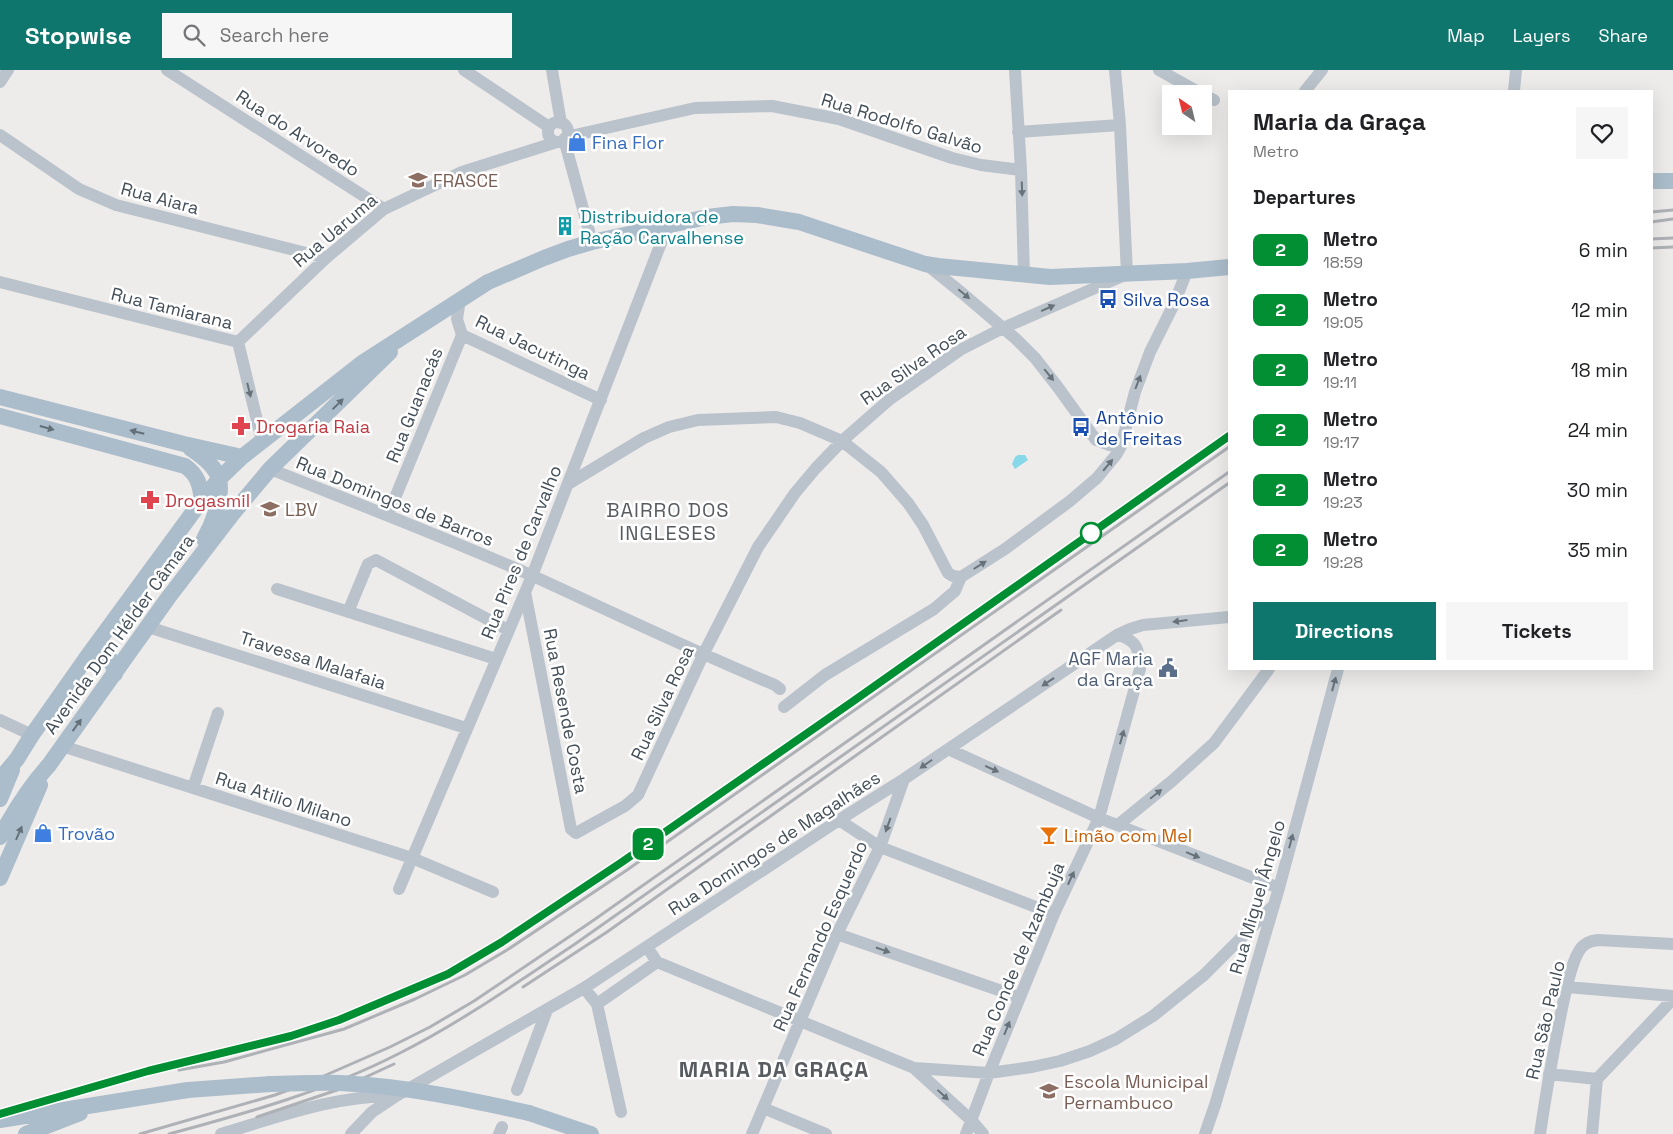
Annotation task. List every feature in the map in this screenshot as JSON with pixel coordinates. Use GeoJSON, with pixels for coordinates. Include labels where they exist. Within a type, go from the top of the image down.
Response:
{"type":"FeatureCollection","features":[{"type":"Feature","properties":{"kind":"main road"},"geometry":{"type":"LineString","coordinates":[[1653,181],[1673,182]]}},
{"type":"Feature","properties":{"kind":"main road","name":"Avenida Dom Hélder Câmara"},"geometry":{"type":"LineString","coordinates":[[0,779],[17,759],[89,654],[219,479],[242,457],[362,363],[409,334],[440,311],[488,282],[518,268],[592,242],[707,217],[733,214],[778,218],[818,227],[925,264],[1050,277],[1187,271],[1228,267]]}},
{"type":"Feature","properties":{"kind":"main road","name":"Avenida Dom Hélder Câmara"},"geometry":{"type":"LineString","coordinates":[[0,838],[20,801],[115,674],[168,598],[234,512],[270,469],[409,334]]}},
{"type":"Feature","properties":{"kind":"main road"},"geometry":{"type":"LineString","coordinates":[[0,398],[242,457]]}},
{"type":"Feature","properties":{"kind":"main road"},"geometry":{"type":"LineString","coordinates":[[0,416],[185,466],[197,478],[202,500]]}},
{"type":"Feature","properties":{"kind":"main road"},"geometry":{"type":"LineString","coordinates":[[168,598],[212,523],[218,500],[219,479],[214,469],[205,459],[184,444]]}},
{"type":"Feature","properties":{"kind":"main road"},"geometry":{"type":"LineString","coordinates":[[89,654],[105,654],[110,658],[115,674]]}},
{"type":"Feature","properties":{"kind":"main road","name":"Avenida Dom Hélder Câmara"},"geometry":{"type":"LineString","coordinates":[[0,799],[17,759]]}},
{"type":"Feature","properties":{"kind":"main road","name":"Avenida Dom Hélder Câmara"},"geometry":{"type":"LineString","coordinates":[[0,878],[49,764]]}},
{"type":"Feature","properties":{"kind":"main road"},"geometry":{"type":"LineString","coordinates":[[0,1120],[188,1090],[232,1086],[340,1083],[431,1092],[529,1113],[591,1134]]}},
{"type":"Feature","properties":{"kind":"main road"},"geometry":{"type":"LineString","coordinates":[[26,1134],[103,1103]]}},
{"type":"Feature","properties":{"kind":"street"},"geometry":{"type":"LineString","coordinates":[[0,82],[8,70]]}},
{"type":"Feature","properties":{"kind":"street","name":"Rua do Arvoredo"},"geometry":{"type":"LineString","coordinates":[[167,70],[384,209]]}},
{"type":"Feature","properties":{"kind":"street"},"geometry":{"type":"LineString","coordinates":[[464,70],[555,125],[567,130],[563,139],[592,242]]}},
{"type":"Feature","properties":{"kind":"street"},"geometry":{"type":"LineString","coordinates":[[552,70],[555,125],[548,132],[548,136],[551,140],[563,139]]}},
{"type":"Feature","properties":{"kind":"street"},"geometry":{"type":"LineString","coordinates":[[1015,70],[1021,170],[1024,274]]}},
{"type":"Feature","properties":{"kind":"street"},"geometry":{"type":"LineString","coordinates":[[1116,70],[1127,274]]}},
{"type":"Feature","properties":{"kind":"street"},"geometry":{"type":"LineString","coordinates":[[1159,70],[1187,85]]}},
{"type":"Feature","properties":{"kind":"street"},"geometry":{"type":"LineString","coordinates":[[1513,90],[1516,70]]}},
{"type":"Feature","properties":{"kind":"street"},"geometry":{"type":"LineString","coordinates":[[1306,90],[1322,71]]}},
{"type":"Feature","properties":{"kind":"street","name":"Rua Rodolfo Galvão"},"geometry":{"type":"LineString","coordinates":[[563,139],[695,108],[772,106],[839,119],[952,158],[981,166],[1021,170]]}},
{"type":"Feature","properties":{"kind":"street"},"geometry":{"type":"LineString","coordinates":[[1018,132],[1120,125]]}},
{"type":"Feature","properties":{"kind":"street","name":"Rua Aiara"},"geometry":{"type":"LineString","coordinates":[[0,135],[79,188],[116,205],[326,258]]}},
{"type":"Feature","properties":{"kind":"street","name":"Rua Uaruma"},"geometry":{"type":"LineString","coordinates":[[238,342],[326,258],[384,209],[462,172],[563,139]]}},
{"type":"Feature","properties":{"kind":"street","name":"Rua Pires de Carvalho"},"geometry":{"type":"LineString","coordinates":[[399,888],[532,576],[668,225]]}},
{"type":"Feature","properties":{"kind":"street"},"geometry":{"type":"LineString","coordinates":[[925,264],[1003,328],[1035,358],[1096,440],[1109,445],[1121,446]]}},
{"type":"Feature","properties":{"kind":"street"},"geometry":{"type":"LineString","coordinates":[[784,707],[825,675],[934,609],[955,591],[961,577],[1005,549],[1097,478],[1116,456],[1121,446],[1135,392],[1144,368],[1187,271]]}},
{"type":"Feature","properties":{"kind":"street","name":"Rua Silva Rosa"},"geometry":{"type":"LineString","coordinates":[[576,833],[625,806],[638,795],[703,655],[758,547],[795,493],[842,441],[890,399],[960,350],[1003,328],[1127,274]]}},
{"type":"Feature","properties":{"kind":"street","name":"Rua Tamiarana"},"geometry":{"type":"LineString","coordinates":[[0,282],[238,342],[262,441]]}},
{"type":"Feature","properties":{"kind":"street","name":"Rua Jacutinga"},"geometry":{"type":"LineString","coordinates":[[460,299],[457,320],[462,335],[601,400]]}},
{"type":"Feature","properties":{"kind":"street","name":"Rua Jacutinga"},"geometry":{"type":"LineString","coordinates":[[440,311],[457,320]]}},
{"type":"Feature","properties":{"kind":"street","name":"Rua Guanacás"},"geometry":{"type":"LineString","coordinates":[[388,515],[462,335]]}},
{"type":"Feature","properties":{"kind":"street"},"geometry":{"type":"LineString","coordinates":[[568,484],[644,438],[668,427],[698,420],[776,417],[800,423],[842,441],[881,472],[908,503],[923,525],[948,573],[947,590],[934,609]]}},
{"type":"Feature","properties":{"kind":"street","name":"Rua Domingos de Barros"},"geometry":{"type":"LineString","coordinates":[[270,469],[388,515],[532,576],[703,655],[775,685],[780,689]]}},
{"type":"Feature","properties":{"kind":"street"},"geometry":{"type":"LineString","coordinates":[[348,612],[368,564],[376,560],[508,630]]}},
{"type":"Feature","properties":{"kind":"street"},"geometry":{"type":"LineString","coordinates":[[948,573],[961,577]]}},
{"type":"Feature","properties":{"kind":"street"},"geometry":{"type":"LineString","coordinates":[[277,589],[496,659]]}},
{"type":"Feature","properties":{"kind":"street","name":"Rua Resende Costa"},"geometry":{"type":"LineString","coordinates":[[525,592],[571,829],[576,833]]}},
{"type":"Feature","properties":{"kind":"street","name":"Rua Domingos de Magalhães"},"geometry":{"type":"LineString","coordinates":[[353,1133],[372,1112],[396,1096],[584,988],[904,779],[1118,635],[1130,628],[1143,625],[1228,617]]}},
{"type":"Feature","properties":{"kind":"street","name":"Travessa Malafaia"},"geometry":{"type":"LineString","coordinates":[[148,626],[466,728]]}},
{"type":"Feature","properties":{"kind":"street","name":"Rua Conde de Azambuja"},"geometry":{"type":"LineString","coordinates":[[966,1134],[1019,997],[1054,914],[1099,818],[1140,669],[1138,649],[1134,642],[1127,637],[1118,635]]}},
{"type":"Feature","properties":{"kind":"street"},"geometry":{"type":"LineString","coordinates":[[1118,825],[1172,782],[1214,743],[1268,670]]}},
{"type":"Feature","properties":{"kind":"street","name":"Rua Miguel Ângelo"},"geometry":{"type":"LineString","coordinates":[[1205,1134],[1274,905],[1338,670]]}},
{"type":"Feature","properties":{"kind":"street"},"geometry":{"type":"LineString","coordinates":[[193,788],[218,713]]}},
{"type":"Feature","properties":{"kind":"street"},"geometry":{"type":"LineString","coordinates":[[0,720],[32,735]]}},
{"type":"Feature","properties":{"kind":"street","name":"Rua Atilio Milano"},"geometry":{"type":"LineString","coordinates":[[62,746],[412,858],[493,892]]}},
{"type":"Feature","properties":{"kind":"street"},"geometry":{"type":"LineString","coordinates":[[948,749],[1099,818],[1278,888]]}},
{"type":"Feature","properties":{"kind":"street","name":"Rua Fernando Esquerdo"},"geometry":{"type":"LineString","coordinates":[[752,1134],[837,934],[880,847],[904,779]]}},
{"type":"Feature","properties":{"kind":"street"},"geometry":{"type":"LineString","coordinates":[[839,820],[880,847],[1054,914]]}},
{"type":"Feature","properties":{"kind":"street"},"geometry":{"type":"LineString","coordinates":[[647,947],[657,962],[914,1068],[989,1073],[1060,1061],[1090,1051],[1116,1039],[1153,1016],[1204,975],[1274,905]]}},
{"type":"Feature","properties":{"kind":"street"},"geometry":{"type":"LineString","coordinates":[[837,934],[1019,997]]}},
{"type":"Feature","properties":{"kind":"street","name":"Rua São Paulo"},"geometry":{"type":"LineString","coordinates":[[1540,1134],[1549,1074],[1566,987],[1578,952],[1590,941],[1598,940],[1673,944]]}},
{"type":"Feature","properties":{"kind":"street"},"geometry":{"type":"LineString","coordinates":[[597,1004],[657,962]]}},
{"type":"Feature","properties":{"kind":"street"},"geometry":{"type":"LineString","coordinates":[[1566,987],[1673,997]]}},
{"type":"Feature","properties":{"kind":"street"},"geometry":{"type":"LineString","coordinates":[[584,988],[597,1004],[622,1112]]}},
{"type":"Feature","properties":{"kind":"street"},"geometry":{"type":"LineString","coordinates":[[1592,1134],[1597,1079],[1673,997]]}},
{"type":"Feature","properties":{"kind":"street"},"geometry":{"type":"LineString","coordinates":[[517,1090],[547,1010]]}},
{"type":"Feature","properties":{"kind":"street"},"geometry":{"type":"LineString","coordinates":[[914,1068],[972,1121],[983,1134]]}},
{"type":"Feature","properties":{"kind":"street"},"geometry":{"type":"LineString","coordinates":[[1549,1074],[1597,1079]]}},
{"type":"Feature","properties":{"kind":"street"},"geometry":{"type":"LineString","coordinates":[[220,1134],[360,1096],[396,1096]]}},
{"type":"Feature","properties":{"kind":"street"},"geometry":{"type":"LineString","coordinates":[[763,1108],[826,1134]]}},
{"type":"Feature","properties":{"kind":"water"},"geometry":{"type":"Polygon","coordinates":[[[1018,455],[1025,455],[1028,460],[1015,469],[1012,464],[1018,455]]]}},
{"type":"Feature","properties":{"kind":"railway"},"geometry":{"type":"LineString","coordinates":[[1653,212],[1673,210]]}},
{"type":"Feature","properties":{"kind":"railway"},"geometry":{"type":"LineString","coordinates":[[1653,222],[1673,219]]}},
{"type":"Feature","properties":{"kind":"railway"},"geometry":{"type":"LineString","coordinates":[[1653,239],[1673,238]]}},
{"type":"Feature","properties":{"kind":"railway"},"geometry":{"type":"LineString","coordinates":[[1653,248],[1673,247]]}},
{"type":"Feature","properties":{"kind":"railway"},"geometry":{"type":"LineString","coordinates":[[147,1071],[291,1036],[339,1020],[448,974],[502,942],[622,862],[1228,437]]}},
{"type":"Feature","properties":{"kind":"railway"},"geometry":{"type":"LineString","coordinates":[[179,1070],[224,1062],[344,1029],[415,999],[465,975],[507,950],[627,870],[1228,448]]}},
{"type":"Feature","properties":{"kind":"railway"},"geometry":{"type":"LineString","coordinates":[[140,1134],[275,1095],[310,1082],[390,1047],[430,1027],[474,1001],[591,922],[1228,473]]}},
{"type":"Feature","properties":{"kind":"railway"},"geometry":{"type":"LineString","coordinates":[[169,1134],[286,1100],[343,1079],[398,1054],[466,1016],[575,944],[1228,484]]}},
{"type":"Feature","properties":{"kind":"railway"},"geometry":{"type":"LineString","coordinates":[[523,987],[607,932],[1061,610]]}},
{"type":"Feature","properties":{"kind":"railway"},"geometry":{"type":"LineString","coordinates":[[257,1117],[340,1089],[394,1064]]}},
{"type":"Feature","properties":{"kind":"metro line","name":"2"},"geometry":{"type":"LineString","coordinates":[[0,1114],[148,1071],[291,1036],[339,1020],[448,974],[502,942],[622,862],[1228,437]]}},
{"type":"Feature","properties":{"kind":"place","name":"Fina Flor"},"geometry":{"type":"Point","coordinates":[577,142]}},
{"type":"Feature","properties":{"kind":"place","name":"FRASCE"},"geometry":{"type":"Point","coordinates":[418,180]}},
{"type":"Feature","properties":{"kind":"place","name":"Distribuidora de Ração Carvalhense"},"geometry":{"type":"Point","coordinates":[565,226]}},
{"type":"Feature","properties":{"kind":"place","name":"Silva Rosa"},"geometry":{"type":"Point","coordinates":[1108,299]}},
{"type":"Feature","properties":{"kind":"place","name":"Drogaria Raia"},"geometry":{"type":"Point","coordinates":[241,426]}},
{"type":"Feature","properties":{"kind":"place","name":"Antônio de Freitas"},"geometry":{"type":"Point","coordinates":[1081,427]}},
{"type":"Feature","properties":{"kind":"place","name":"Drogasmil"},"geometry":{"type":"Point","coordinates":[150,500]}},
{"type":"Feature","properties":{"kind":"place","name":"LBV"},"geometry":{"type":"Point","coordinates":[270,509]}},
{"type":"Feature","properties":{"kind":"place","name":"AGF Maria da Graça"},"geometry":{"type":"Point","coordinates":[1168,668]}},
{"type":"Feature","properties":{"kind":"place","name":"Trovão"},"geometry":{"type":"Point","coordinates":[43,833]}},
{"type":"Feature","properties":{"kind":"place","name":"Limão com Mel"},"geometry":{"type":"Point","coordinates":[1049,835]}},
{"type":"Feature","properties":{"kind":"place","name":"Escola Municipal Pernambuco"},"geometry":{"type":"Point","coordinates":[1049,1091]}},
{"type":"Feature","properties":{"kind":"district","name":"BAIRRO DOS INGLESES"},"geometry":{"type":"Point","coordinates":[668,522]}},
{"type":"Feature","properties":{"kind":"district","name":"MARIA DA GRAÇA"},"geometry":{"type":"Point","coordinates":[774,1069]}}]}
